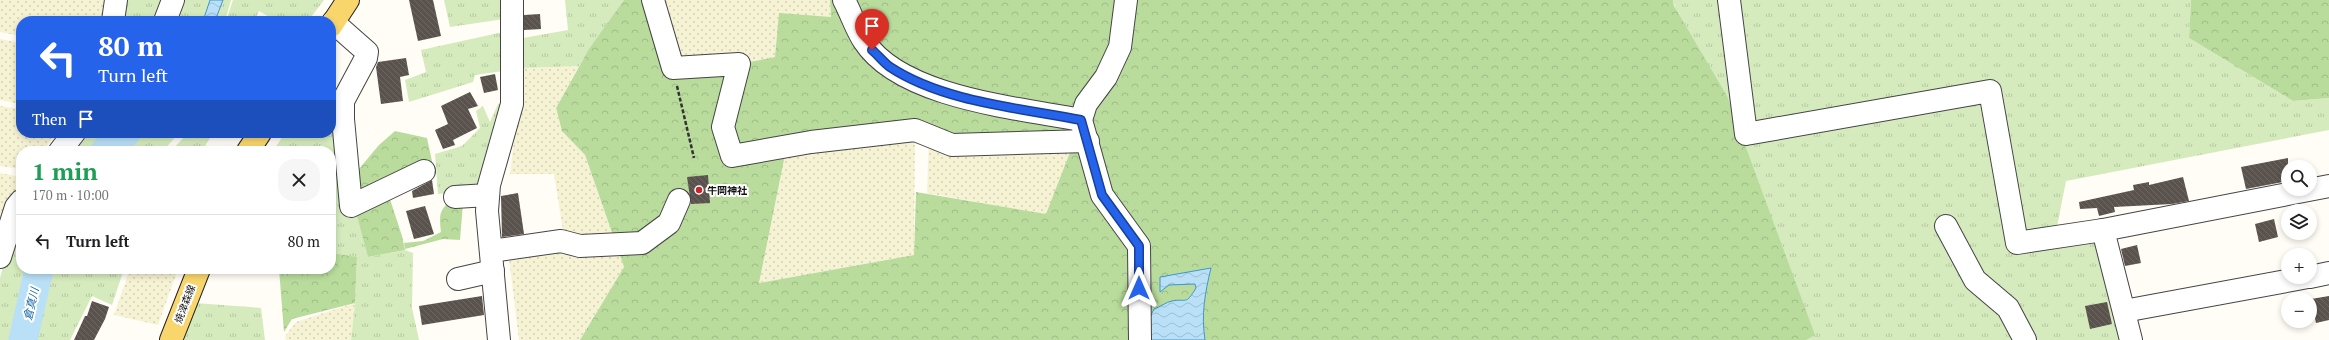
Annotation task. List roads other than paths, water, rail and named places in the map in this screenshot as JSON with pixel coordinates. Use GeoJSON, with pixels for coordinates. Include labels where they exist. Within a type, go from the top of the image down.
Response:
{"type":"FeatureCollection","features":[{"type":"Feature","properties":{"kind":"main road"},"geometry":{"type":"LineString","coordinates":[[336,18],[348,0]]}},
{"type":"Feature","properties":{"kind":"main road","name":"焼津森線"},"geometry":{"type":"LineString","coordinates":[[171,340],[197,274]]}},
{"type":"Feature","properties":{"kind":"street"},"geometry":{"type":"LineString","coordinates":[[113,16],[116,0]]}},
{"type":"Feature","properties":{"kind":"street"},"geometry":{"type":"LineString","coordinates":[[167,16],[173,0]]}},
{"type":"Feature","properties":{"kind":"street"},"geometry":{"type":"LineString","coordinates":[[500,340],[487,211],[488,195],[512,104],[512,0]]}},
{"type":"Feature","properties":{"kind":"street"},"geometry":{"type":"LineString","coordinates":[[652,0],[673,68],[740,64],[723,127],[732,156],[811,142],[915,130],[952,144],[1088,141]]}},
{"type":"Feature","properties":{"kind":"street"},"geometry":{"type":"LineString","coordinates":[[844,0],[864,42],[889,66],[920,83],[947,93],[1081,120]]}},
{"type":"Feature","properties":{"kind":"street"},"geometry":{"type":"LineString","coordinates":[[1126,0],[1120,47],[1106,77],[1086,104],[1081,120],[1102,195],[1139,246],[1140,340]]}},
{"type":"Feature","properties":{"kind":"street"},"geometry":{"type":"LineString","coordinates":[[1729,0],[1746,134],[1990,91],[2017,243],[2103,230],[2329,186]]}},
{"type":"Feature","properties":{"kind":"street"},"geometry":{"type":"LineString","coordinates":[[336,27],[367,52],[366,58],[343,101],[343,119],[351,206],[424,172]]}},
{"type":"Feature","properties":{"kind":"street"},"geometry":{"type":"LineString","coordinates":[[64,146],[70,138]]}},
{"type":"Feature","properties":{"kind":"street"},"geometry":{"type":"LineString","coordinates":[[454,197],[488,195]]}},
{"type":"Feature","properties":{"kind":"street"},"geometry":{"type":"LineString","coordinates":[[458,279],[492,261],[561,241],[580,246],[642,243],[669,223],[679,200]]}},
{"type":"Feature","properties":{"kind":"street"},"geometry":{"type":"LineString","coordinates":[[0,257],[16,207]]}},
{"type":"Feature","properties":{"kind":"street"},"geometry":{"type":"LineString","coordinates":[[1946,226],[1975,280],[2008,308],[2025,340]]}},
{"type":"Feature","properties":{"kind":"street"},"geometry":{"type":"LineString","coordinates":[[2103,230],[2131,340]]}},
{"type":"Feature","properties":{"kind":"street"},"geometry":{"type":"LineString","coordinates":[[2317,275],[2329,273]]}},
{"type":"Feature","properties":{"kind":"street"},"geometry":{"type":"LineString","coordinates":[[2124,311],[2281,282]]}},
{"type":"Feature","properties":{"kind":"water"},"geometry":{"type":"Polygon","coordinates":[[[210,0],[223,0],[217,16],[205,16],[210,0]]]}},
{"type":"Feature","properties":{"kind":"water"},"geometry":{"type":"Polygon","coordinates":[[[1211,268],[1204,304],[1203,321],[1205,340],[1145,340],[1149,319],[1154,309],[1170,302],[1188,299],[1196,288],[1195,284],[1169,285],[1160,292],[1160,277],[1211,268]]]}},
{"type":"Feature","properties":{"kind":"waterway","name":"倉真川"},"geometry":{"type":"LineString","coordinates":[[111,146],[120,138]]}},
{"type":"Feature","properties":{"kind":"waterway","name":"倉真川"},"geometry":{"type":"LineString","coordinates":[[23,340],[38,274]]}},
{"type":"Feature","properties":{"kind":"place","name":"牛岡神社"},"geometry":{"type":"Point","coordinates":[699,190]}}]}
